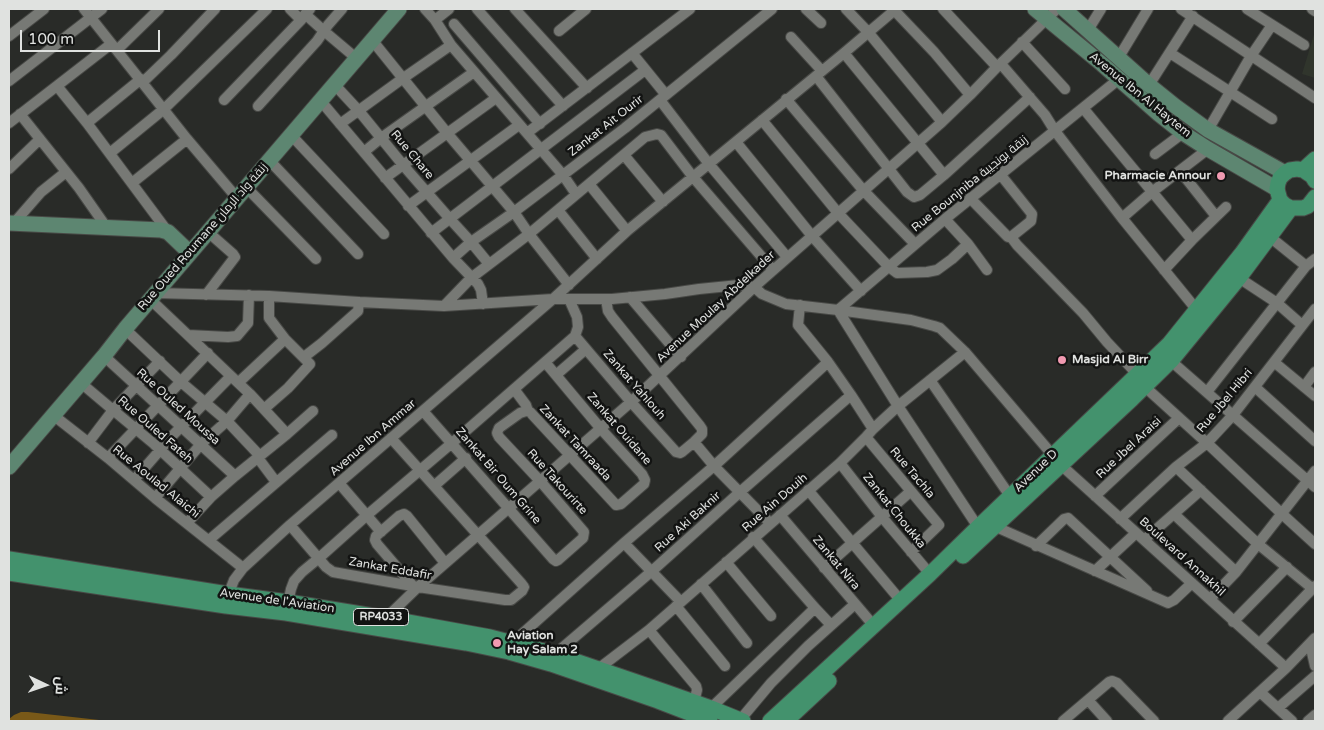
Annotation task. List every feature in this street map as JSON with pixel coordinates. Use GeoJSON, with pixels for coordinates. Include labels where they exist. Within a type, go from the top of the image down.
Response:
{"type":"FeatureCollection","features":[{"type":"Feature","properties":{"kind":"main road"},"geometry":{"type":"LineString","coordinates":[[1304,170],[1315,159]]}},
{"type":"Feature","properties":{"kind":"main road"},"geometry":{"type":"LineString","coordinates":[[1313,204],[1303,208],[1283,199],[1278,183],[1284,173],[1297,169],[1304,170],[1315,181]]}},
{"type":"Feature","properties":{"kind":"main road","name":"Avenue D"},"geometry":{"type":"LineString","coordinates":[[1141,380],[1171,361],[1239,278],[1270,237],[1283,199]]}},
{"type":"Feature","properties":{"kind":"main road","name":"Avenue D"},"geometry":{"type":"LineString","coordinates":[[786,721],[994,526],[1056,460],[1128,394],[1242,253],[1283,199]]}},
{"type":"Feature","properties":{"kind":"main road","name":"Avenue D"},"geometry":{"type":"LineString","coordinates":[[770,721],[930,574],[1010,496],[1056,460]]}},
{"type":"Feature","properties":{"kind":"main road","name":"Avenue de l'Aviation"},"geometry":{"type":"LineString","coordinates":[[9,559],[227,600]]}},
{"type":"Feature","properties":{"kind":"main road","name":"Avenue de l'Aviation"},"geometry":{"type":"LineString","coordinates":[[9,573],[287,608],[386,618],[467,632],[555,654],[694,702],[710,715]]}},
{"type":"Feature","properties":{"kind":"main road","name":"Avenue de l'Aviation"},"geometry":{"type":"LineString","coordinates":[[287,608],[509,652],[551,664],[658,701],[741,721]]}},
{"type":"Feature","properties":{"kind":"street"},"geometry":{"type":"LineString","coordinates":[[9,36],[44,9]]}},
{"type":"Feature","properties":{"kind":"street"},"geometry":{"type":"LineString","coordinates":[[9,80],[88,13],[102,9]]}},
{"type":"Feature","properties":{"kind":"street"},"geometry":{"type":"LineString","coordinates":[[9,123],[57,86],[114,47],[158,9]]}},
{"type":"Feature","properties":{"kind":"street"},"geometry":{"type":"LineString","coordinates":[[87,123],[142,80],[171,54],[215,9]]}},
{"type":"Feature","properties":{"kind":"street"},"geometry":{"type":"LineString","coordinates":[[110,153],[164,109],[267,9]]}},
{"type":"Feature","properties":{"kind":"street"},"geometry":{"type":"LineString","coordinates":[[290,9],[306,14],[356,58]]}},
{"type":"Feature","properties":{"kind":"street"},"geometry":{"type":"LineString","coordinates":[[258,106],[317,41],[342,9]]}},
{"type":"Feature","properties":{"kind":"street"},"geometry":{"type":"LineString","coordinates":[[425,9],[451,45],[563,175],[576,194]]}},
{"type":"Feature","properties":{"kind":"street"},"geometry":{"type":"LineString","coordinates":[[434,20],[448,9]]}},
{"type":"Feature","properties":{"kind":"street"},"geometry":{"type":"LineString","coordinates":[[477,9],[563,106]]}},
{"type":"Feature","properties":{"kind":"street"},"geometry":{"type":"LineString","coordinates":[[515,9],[587,88]]}},
{"type":"Feature","properties":{"kind":"street"},"geometry":{"type":"LineString","coordinates":[[559,31],[586,9]]}},
{"type":"Feature","properties":{"kind":"street"},"geometry":{"type":"LineString","coordinates":[[527,133],[690,9]]}},
{"type":"Feature","properties":{"kind":"street","name":"Zankat Ait Ourir"},"geometry":{"type":"LineString","coordinates":[[452,258],[625,128],[772,9]]}},
{"type":"Feature","properties":{"kind":"street"},"geometry":{"type":"LineString","coordinates":[[806,9],[821,23]]}},
{"type":"Feature","properties":{"kind":"street"},"geometry":{"type":"LineString","coordinates":[[846,9],[868,32],[942,122]]}},
{"type":"Feature","properties":{"kind":"street"},"geometry":{"type":"LineString","coordinates":[[895,9],[970,96]]}},
{"type":"Feature","properties":{"kind":"street","name":"Avenue Ibn Ammar"},"geometry":{"type":"LineString","coordinates":[[227,600],[234,580],[243,568],[290,525],[553,299],[627,231],[786,99],[819,74],[895,9]]}},
{"type":"Feature","properties":{"kind":"street"},"geometry":{"type":"LineString","coordinates":[[943,9],[1030,97],[1122,218],[1196,309]]}},
{"type":"Feature","properties":{"kind":"street","name":"Avenue Ibn Al Haytem"},"geometry":{"type":"LineString","coordinates":[[1035,9],[1052,14],[1120,79],[1183,133],[1283,199]]}},
{"type":"Feature","properties":{"kind":"street","name":"Avenue Ibn Al Haytem"},"geometry":{"type":"LineString","coordinates":[[1064,9],[1175,106],[1208,130],[1284,173]]}},
{"type":"Feature","properties":{"kind":"street"},"geometry":{"type":"LineString","coordinates":[[1088,30],[1102,9]]}},
{"type":"Feature","properties":{"kind":"street"},"geometry":{"type":"LineString","coordinates":[[1119,57],[1148,9]]}},
{"type":"Feature","properties":{"kind":"street"},"geometry":{"type":"LineString","coordinates":[[1181,9],[1315,98]]}},
{"type":"Feature","properties":{"kind":"street"},"geometry":{"type":"LineString","coordinates":[[1247,9],[1262,13],[1272,25],[1304,45]]}},
{"type":"Feature","properties":{"kind":"street","name":"Rue Oued Roumane زنقة واد الرمان"},"geometry":{"type":"LineString","coordinates":[[9,467],[396,10]]}},
{"type":"Feature","properties":{"kind":"street"},"geometry":{"type":"LineString","coordinates":[[88,13],[187,139],[316,259]]}},
{"type":"Feature","properties":{"kind":"street"},"geometry":{"type":"LineString","coordinates":[[224,100],[306,14]]}},
{"type":"Feature","properties":{"kind":"street","name":"Avenue Moulay Abdelkader"},"geometry":{"type":"LineString","coordinates":[[386,618],[415,586],[445,564],[541,482],[660,377],[787,257],[942,122],[1052,14]]}},
{"type":"Feature","properties":{"kind":"street"},"geometry":{"type":"LineString","coordinates":[[1149,85],[1193,16]]}},
{"type":"Feature","properties":{"kind":"street"},"geometry":{"type":"LineString","coordinates":[[454,24],[540,124]]}},
{"type":"Feature","properties":{"kind":"street"},"geometry":{"type":"LineString","coordinates":[[1208,130],[1251,56],[1272,25]]}},
{"type":"Feature","properties":{"kind":"street"},"geometry":{"type":"LineString","coordinates":[[791,37],[907,192],[914,197],[920,195],[944,175],[1030,97]]}},
{"type":"Feature","properties":{"kind":"street"},"geometry":{"type":"LineString","coordinates":[[372,40],[446,134],[514,212],[569,285]]}},
{"type":"Feature","properties":{"kind":"street"},"geometry":{"type":"LineString","coordinates":[[1022,42],[1065,89]]}},
{"type":"Feature","properties":{"kind":"street"},"geometry":{"type":"LineString","coordinates":[[340,124],[451,45]]}},
{"type":"Feature","properties":{"kind":"street"},"geometry":{"type":"LineString","coordinates":[[632,53],[709,164],[787,257]]}},
{"type":"Feature","properties":{"kind":"street"},"geometry":{"type":"LineString","coordinates":[[844,53],[944,175]]}},
{"type":"Feature","properties":{"kind":"street"},"geometry":{"type":"LineString","coordinates":[[1170,53],[1272,119]]}},
{"type":"Feature","properties":{"kind":"street"},"geometry":{"type":"LineString","coordinates":[[431,233],[645,70]]}},
{"type":"Feature","properties":{"kind":"street"},"geometry":{"type":"LineString","coordinates":[[364,152],[474,72]]}},
{"type":"Feature","properties":{"kind":"street","name":"Rue Bounjniba زنقة بونجيبة"},"geometry":{"type":"LineString","coordinates":[[838,310],[970,198],[1120,79]]}},
{"type":"Feature","properties":{"kind":"street","name":"Rue Chare"},"geometry":{"type":"LineString","coordinates":[[334,84],[360,111],[403,165],[489,264]]}},
{"type":"Feature","properties":{"kind":"street"},"geometry":{"type":"LineString","coordinates":[[57,86],[110,153],[168,232],[190,253]]}},
{"type":"Feature","properties":{"kind":"street"},"geometry":{"type":"LineString","coordinates":[[385,178],[496,98]]}},
{"type":"Feature","properties":{"kind":"street"},"geometry":{"type":"LineString","coordinates":[[786,99],[863,190],[915,244]]}},
{"type":"Feature","properties":{"kind":"street"},"geometry":{"type":"LineString","coordinates":[[320,100],[452,258],[478,284],[483,304]]}},
{"type":"Feature","properties":{"kind":"street"},"geometry":{"type":"LineString","coordinates":[[1083,108],[1192,240]]}},
{"type":"Feature","properties":{"kind":"street"},"geometry":{"type":"LineString","coordinates":[[20,114],[107,228]]}},
{"type":"Feature","properties":{"kind":"street"},"geometry":{"type":"LineString","coordinates":[[762,120],[838,213],[897,273],[937,270],[968,244]]}},
{"type":"Feature","properties":{"kind":"street"},"geometry":{"type":"LineString","coordinates":[[408,206],[518,125]]}},
{"type":"Feature","properties":{"kind":"street"},"geometry":{"type":"LineString","coordinates":[[1155,154],[1183,133]]}},
{"type":"Feature","properties":{"kind":"street"},"geometry":{"type":"LineString","coordinates":[[444,306],[471,278],[529,234],[645,137],[652,134],[659,134],[693,177],[773,270]]}},
{"type":"Feature","properties":{"kind":"street"},"geometry":{"type":"LineString","coordinates":[[291,135],[384,234]]}},
{"type":"Feature","properties":{"kind":"street"},"geometry":{"type":"LineString","coordinates":[[9,169],[40,138]]}},
{"type":"Feature","properties":{"kind":"street"},"geometry":{"type":"LineString","coordinates":[[132,183],[187,139]]}},
{"type":"Feature","properties":{"kind":"street"},"geometry":{"type":"LineString","coordinates":[[736,142],[812,236],[861,291]]}},
{"type":"Feature","properties":{"kind":"street"},"geometry":{"type":"LineString","coordinates":[[1122,218],[1152,192],[1208,149]]}},
{"type":"Feature","properties":{"kind":"street"},"geometry":{"type":"LineString","coordinates":[[624,155],[663,202]]}},
{"type":"Feature","properties":{"kind":"street"},"geometry":{"type":"LineString","coordinates":[[269,160],[358,254]]}},
{"type":"Feature","properties":{"kind":"street"},"geometry":{"type":"LineString","coordinates":[[1180,171],[1215,215]]}},
{"type":"Feature","properties":{"kind":"street"},"geometry":{"type":"LineString","coordinates":[[11,223],[41,192],[66,172]]}},
{"type":"Feature","properties":{"kind":"street"},"geometry":{"type":"LineString","coordinates":[[1000,174],[1032,214],[1031,221],[1011,237]]}},
{"type":"Feature","properties":{"kind":"street"},"geometry":{"type":"LineString","coordinates":[[589,184],[627,231]]}},
{"type":"Feature","properties":{"kind":"street"},"geometry":{"type":"LineString","coordinates":[[970,198],[1008,237],[1011,237],[1141,380],[1179,418],[1315,544]]}},
{"type":"Feature","properties":{"kind":"street"},"geometry":{"type":"LineString","coordinates":[[1164,270],[1215,215],[1226,207]]}},
{"type":"Feature","properties":{"kind":"street"},"geometry":{"type":"LineString","coordinates":[[558,210],[597,259]]}},
{"type":"Feature","properties":{"kind":"street"},"geometry":{"type":"LineString","coordinates":[[945,219],[968,244],[987,270]]}},
{"type":"Feature","properties":{"kind":"street"},"geometry":{"type":"LineString","coordinates":[[11,223],[168,232]]}},
{"type":"Feature","properties":{"kind":"street"},"geometry":{"type":"LineString","coordinates":[[206,295],[234,260],[233,254],[208,232]]}},
{"type":"Feature","properties":{"kind":"street"},"geometry":{"type":"LineString","coordinates":[[1270,237],[1306,266]]}},
{"type":"Feature","properties":{"kind":"street"},"geometry":{"type":"LineString","coordinates":[[1207,392],[1306,266],[1315,259]]}},
{"type":"Feature","properties":{"kind":"street"},"geometry":{"type":"LineString","coordinates":[[1239,278],[1277,303],[1302,325]]}},
{"type":"Feature","properties":{"kind":"street"},"geometry":{"type":"LineString","coordinates":[[153,296],[249,295],[444,306],[553,299],[606,299],[728,286],[754,287]]}},
{"type":"Feature","properties":{"kind":"street","name":"Boulevard Annakhil"},"geometry":{"type":"LineString","coordinates":[[754,287],[762,294],[786,304],[911,320],[940,328],[965,352],[1056,460],[1286,668]]}},
{"type":"Feature","properties":{"kind":"street"},"geometry":{"type":"LineString","coordinates":[[188,335],[237,336],[248,324],[249,295]]}},
{"type":"Feature","properties":{"kind":"street"},"geometry":{"type":"LineString","coordinates":[[153,296],[188,335],[235,379],[287,434]]}},
{"type":"Feature","properties":{"kind":"street"},"geometry":{"type":"LineString","coordinates":[[264,409],[288,388],[310,364],[285,339],[269,318],[269,296]]}},
{"type":"Feature","properties":{"kind":"street"},"geometry":{"type":"LineString","coordinates":[[630,297],[681,357]]}},
{"type":"Feature","properties":{"kind":"street"},"geometry":{"type":"LineString","coordinates":[[287,608],[291,589],[302,572],[575,336],[578,327],[577,318],[569,299]]}},
{"type":"Feature","properties":{"kind":"street"},"geometry":{"type":"LineString","coordinates":[[606,299],[608,311],[612,318],[702,429],[702,434],[694,442],[714,466],[770,523]]}},
{"type":"Feature","properties":{"kind":"street"},"geometry":{"type":"LineString","coordinates":[[304,357],[358,311],[359,302]]}},
{"type":"Feature","properties":{"kind":"street","name":"Rue Tachla"},"geometry":{"type":"LineString","coordinates":[[800,305],[798,324],[828,362],[850,395],[870,433],[911,492],[939,525],[911,552]]}},
{"type":"Feature","properties":{"kind":"street","name":"Rue Jbel Hibri"},"geometry":{"type":"LineString","coordinates":[[1120,519],[1176,467],[1207,443],[1233,415],[1315,309]]}},
{"type":"Feature","properties":{"kind":"street"},"geometry":{"type":"LineString","coordinates":[[838,310],[898,406],[978,526]]}},
{"type":"Feature","properties":{"kind":"street"},"geometry":{"type":"LineString","coordinates":[[125,329],[204,403],[226,421],[259,457],[276,482]]}},
{"type":"Feature","properties":{"kind":"street","name":"Zankat Yahlouh"},"geometry":{"type":"LineString","coordinates":[[575,336],[674,451],[680,453],[694,442]]}},
{"type":"Feature","properties":{"kind":"street"},"geometry":{"type":"LineString","coordinates":[[134,480],[204,403],[285,339]]}},
{"type":"Feature","properties":{"kind":"street"},"geometry":{"type":"LineString","coordinates":[[556,375],[586,349]]}},
{"type":"Feature","properties":{"kind":"street","name":"Rue Ain Douih"},"geometry":{"type":"LineString","coordinates":[[598,669],[649,630],[753,537],[840,463],[898,406],[965,352]]}},
{"type":"Feature","properties":{"kind":"street"},"geometry":{"type":"LineString","coordinates":[[108,458],[208,353]]}},
{"type":"Feature","properties":{"kind":"street","name":"Rue Ouled Moussa"},"geometry":{"type":"LineString","coordinates":[[104,356],[235,476]]}},
{"type":"Feature","properties":{"kind":"street"},"geometry":{"type":"LineString","coordinates":[[88,442],[113,410],[160,361]]}},
{"type":"Feature","properties":{"kind":"street"},"geometry":{"type":"LineString","coordinates":[[1171,361],[1312,484]]}},
{"type":"Feature","properties":{"kind":"street","name":"Zankat Ouidane"},"geometry":{"type":"LineString","coordinates":[[545,362],[601,429],[642,474],[645,480],[644,484],[622,504],[614,504]]}},
{"type":"Feature","properties":{"kind":"street"},"geometry":{"type":"LineString","coordinates":[[513,642],[714,466],[828,362]]}},
{"type":"Feature","properties":{"kind":"street"},"geometry":{"type":"LineString","coordinates":[[1274,362],[1315,396]]}},
{"type":"Feature","properties":{"kind":"street"},"geometry":{"type":"LineString","coordinates":[[1304,387],[1315,372]]}},
{"type":"Feature","properties":{"kind":"street"},"geometry":{"type":"LineString","coordinates":[[930,380],[1010,496]]}},
{"type":"Feature","properties":{"kind":"street","name":"Rue Ouled Fateh"},"geometry":{"type":"LineString","coordinates":[[81,382],[160,450],[211,498]]}},
{"type":"Feature","properties":{"kind":"street"},"geometry":{"type":"LineString","coordinates":[[1254,388],[1315,441]]}},
{"type":"Feature","properties":{"kind":"street"},"geometry":{"type":"LineString","coordinates":[[514,389],[526,404],[528,412]]}},
{"type":"Feature","properties":{"kind":"street"},"geometry":{"type":"LineString","coordinates":[[155,498],[201,444],[226,421],[250,394]]}},
{"type":"Feature","properties":{"kind":"street","name":"Rue Aki Baknir"},"geometry":{"type":"LineString","coordinates":[[555,654],[652,571],[850,395]]}},
{"type":"Feature","properties":{"kind":"street"},"geometry":{"type":"LineString","coordinates":[[187,523],[235,476],[313,411]]}},
{"type":"Feature","properties":{"kind":"street","name":"Zankat Bir Oum Grine"},"geometry":{"type":"LineString","coordinates":[[424,411],[553,558]]}},
{"type":"Feature","properties":{"kind":"street","name":"Zankat Tamraada"},"geometry":{"type":"LineString","coordinates":[[500,438],[497,432],[499,428],[516,414],[528,412],[536,418],[614,504]]}},
{"type":"Feature","properties":{"kind":"street","name":"Rue Aoulad Alaichi"},"geometry":{"type":"LineString","coordinates":[[53,415],[243,568]]}},
{"type":"Feature","properties":{"kind":"street","name":"Rue Jbel Araisi"},"geometry":{"type":"LineString","coordinates":[[1095,496],[1179,418]]}},
{"type":"Feature","properties":{"kind":"street"},"geometry":{"type":"LineString","coordinates":[[209,540],[332,435]]}},
{"type":"Feature","properties":{"kind":"street"},"geometry":{"type":"LineString","coordinates":[[392,438],[478,534]]}},
{"type":"Feature","properties":{"kind":"street","name":"Rue Takourirte"},"geometry":{"type":"LineString","coordinates":[[500,438],[584,532],[583,538],[560,559],[556,561],[553,558]]}},
{"type":"Feature","properties":{"kind":"street"},"geometry":{"type":"LineString","coordinates":[[434,486],[466,458]]}},
{"type":"Feature","properties":{"kind":"street","name":"Zankat Choukka"},"geometry":{"type":"LineString","coordinates":[[840,463],[930,574]]}},
{"type":"Feature","properties":{"kind":"street"},"geometry":{"type":"LineString","coordinates":[[1176,467],[1258,544],[1314,587],[1259,644]]}},
{"type":"Feature","properties":{"kind":"street"},"geometry":{"type":"LineString","coordinates":[[1210,599],[1236,572],[1281,513],[1312,484],[1315,471]]}},
{"type":"Feature","properties":{"kind":"street"},"geometry":{"type":"LineString","coordinates":[[339,483],[381,532]]}},
{"type":"Feature","properties":{"kind":"street"},"geometry":{"type":"LineString","coordinates":[[808,490],[901,601]]}},
{"type":"Feature","properties":{"kind":"street"},"geometry":{"type":"LineString","coordinates":[[1095,571],[1111,556],[1174,514],[1201,490]]}},
{"type":"Feature","properties":{"kind":"street"},"geometry":{"type":"LineString","coordinates":[[824,568],[911,492]]}},
{"type":"Feature","properties":{"kind":"street"},"geometry":{"type":"LineString","coordinates":[[415,586],[376,542],[376,536],[402,514],[408,517],[445,564]]}},
{"type":"Feature","properties":{"kind":"street"},"geometry":{"type":"LineString","coordinates":[[1174,514],[1236,572]]}},
{"type":"Feature","properties":{"kind":"street","name":"Zankat Nira"},"geometry":{"type":"LineString","coordinates":[[780,515],[874,626]]}},
{"type":"Feature","properties":{"kind":"street"},"geometry":{"type":"LineString","coordinates":[[1036,546],[1064,518],[1072,520],[1152,595]]}},
{"type":"Feature","properties":{"kind":"street","name":"Zankat Eddafir"},"geometry":{"type":"LineString","coordinates":[[290,525],[326,567],[334,572],[512,600],[522,591],[523,585],[478,534]]}},
{"type":"Feature","properties":{"kind":"street"},"geometry":{"type":"LineString","coordinates":[[994,526],[1165,602],[1170,602],[1192,583]]}},
{"type":"Feature","properties":{"kind":"street"},"geometry":{"type":"LineString","coordinates":[[753,537],[831,625]]}},
{"type":"Feature","properties":{"kind":"street"},"geometry":{"type":"LineString","coordinates":[[624,543],[652,571],[725,666]]}},
{"type":"Feature","properties":{"kind":"street"},"geometry":{"type":"LineString","coordinates":[[726,562],[771,616]]}},
{"type":"Feature","properties":{"kind":"street"},"geometry":{"type":"LineString","coordinates":[[1233,622],[1287,567]]}},
{"type":"Feature","properties":{"kind":"street"},"geometry":{"type":"LineString","coordinates":[[701,584],[747,643]]}},
{"type":"Feature","properties":{"kind":"street"},"geometry":{"type":"LineString","coordinates":[[741,721],[771,682],[855,604]]}},
{"type":"Feature","properties":{"kind":"street"},"geometry":{"type":"LineString","coordinates":[[710,715],[814,608]]}},
{"type":"Feature","properties":{"kind":"street"},"geometry":{"type":"LineString","coordinates":[[649,630],[696,686],[694,702]]}},
{"type":"Feature","properties":{"kind":"street"},"geometry":{"type":"LineString","coordinates":[[1312,641],[1315,666]]}},
{"type":"Feature","properties":{"kind":"street"},"geometry":{"type":"LineString","coordinates":[[1234,719],[1312,641]]}},
{"type":"Feature","properties":{"kind":"street"},"geometry":{"type":"LineString","coordinates":[[1278,708],[1315,676]]}},
{"type":"Feature","properties":{"kind":"street"},"geometry":{"type":"LineString","coordinates":[[1064,721],[1109,682],[1114,681],[1154,721]]}},
{"type":"Feature","properties":{"kind":"street"},"geometry":{"type":"LineString","coordinates":[[1260,692],[1292,721]]}},
{"type":"Feature","properties":{"kind":"street"},"geometry":{"type":"LineString","coordinates":[[1088,700],[1107,721]]}},
{"type":"Feature","properties":{"kind":"street"},"geometry":{"type":"LineString","coordinates":[[1308,721],[1315,715]]}},
{"type":"Feature","properties":{"kind":"shaded area"},"geometry":{"type":"Polygon","coordinates":[[[1315,31],[1315,78],[1302,74],[1315,31]]]}},
{"type":"Feature","properties":{"kind":"shaded area"},"geometry":{"type":"Polygon","coordinates":[[[21,712],[108,721],[9,721],[14,715],[21,712]]]}},
{"type":"Feature","properties":{"kind":"place","name":"Pharmacie Annour"},"geometry":{"type":"Point","coordinates":[1221,176]}},
{"type":"Feature","properties":{"kind":"place","name":"Masjid Al Birr"},"geometry":{"type":"Point","coordinates":[1062,360]}},
{"type":"Feature","properties":{"kind":"place","name":"Aviation Hay Salam 2"},"geometry":{"type":"Point","coordinates":[497,643]}}]}
